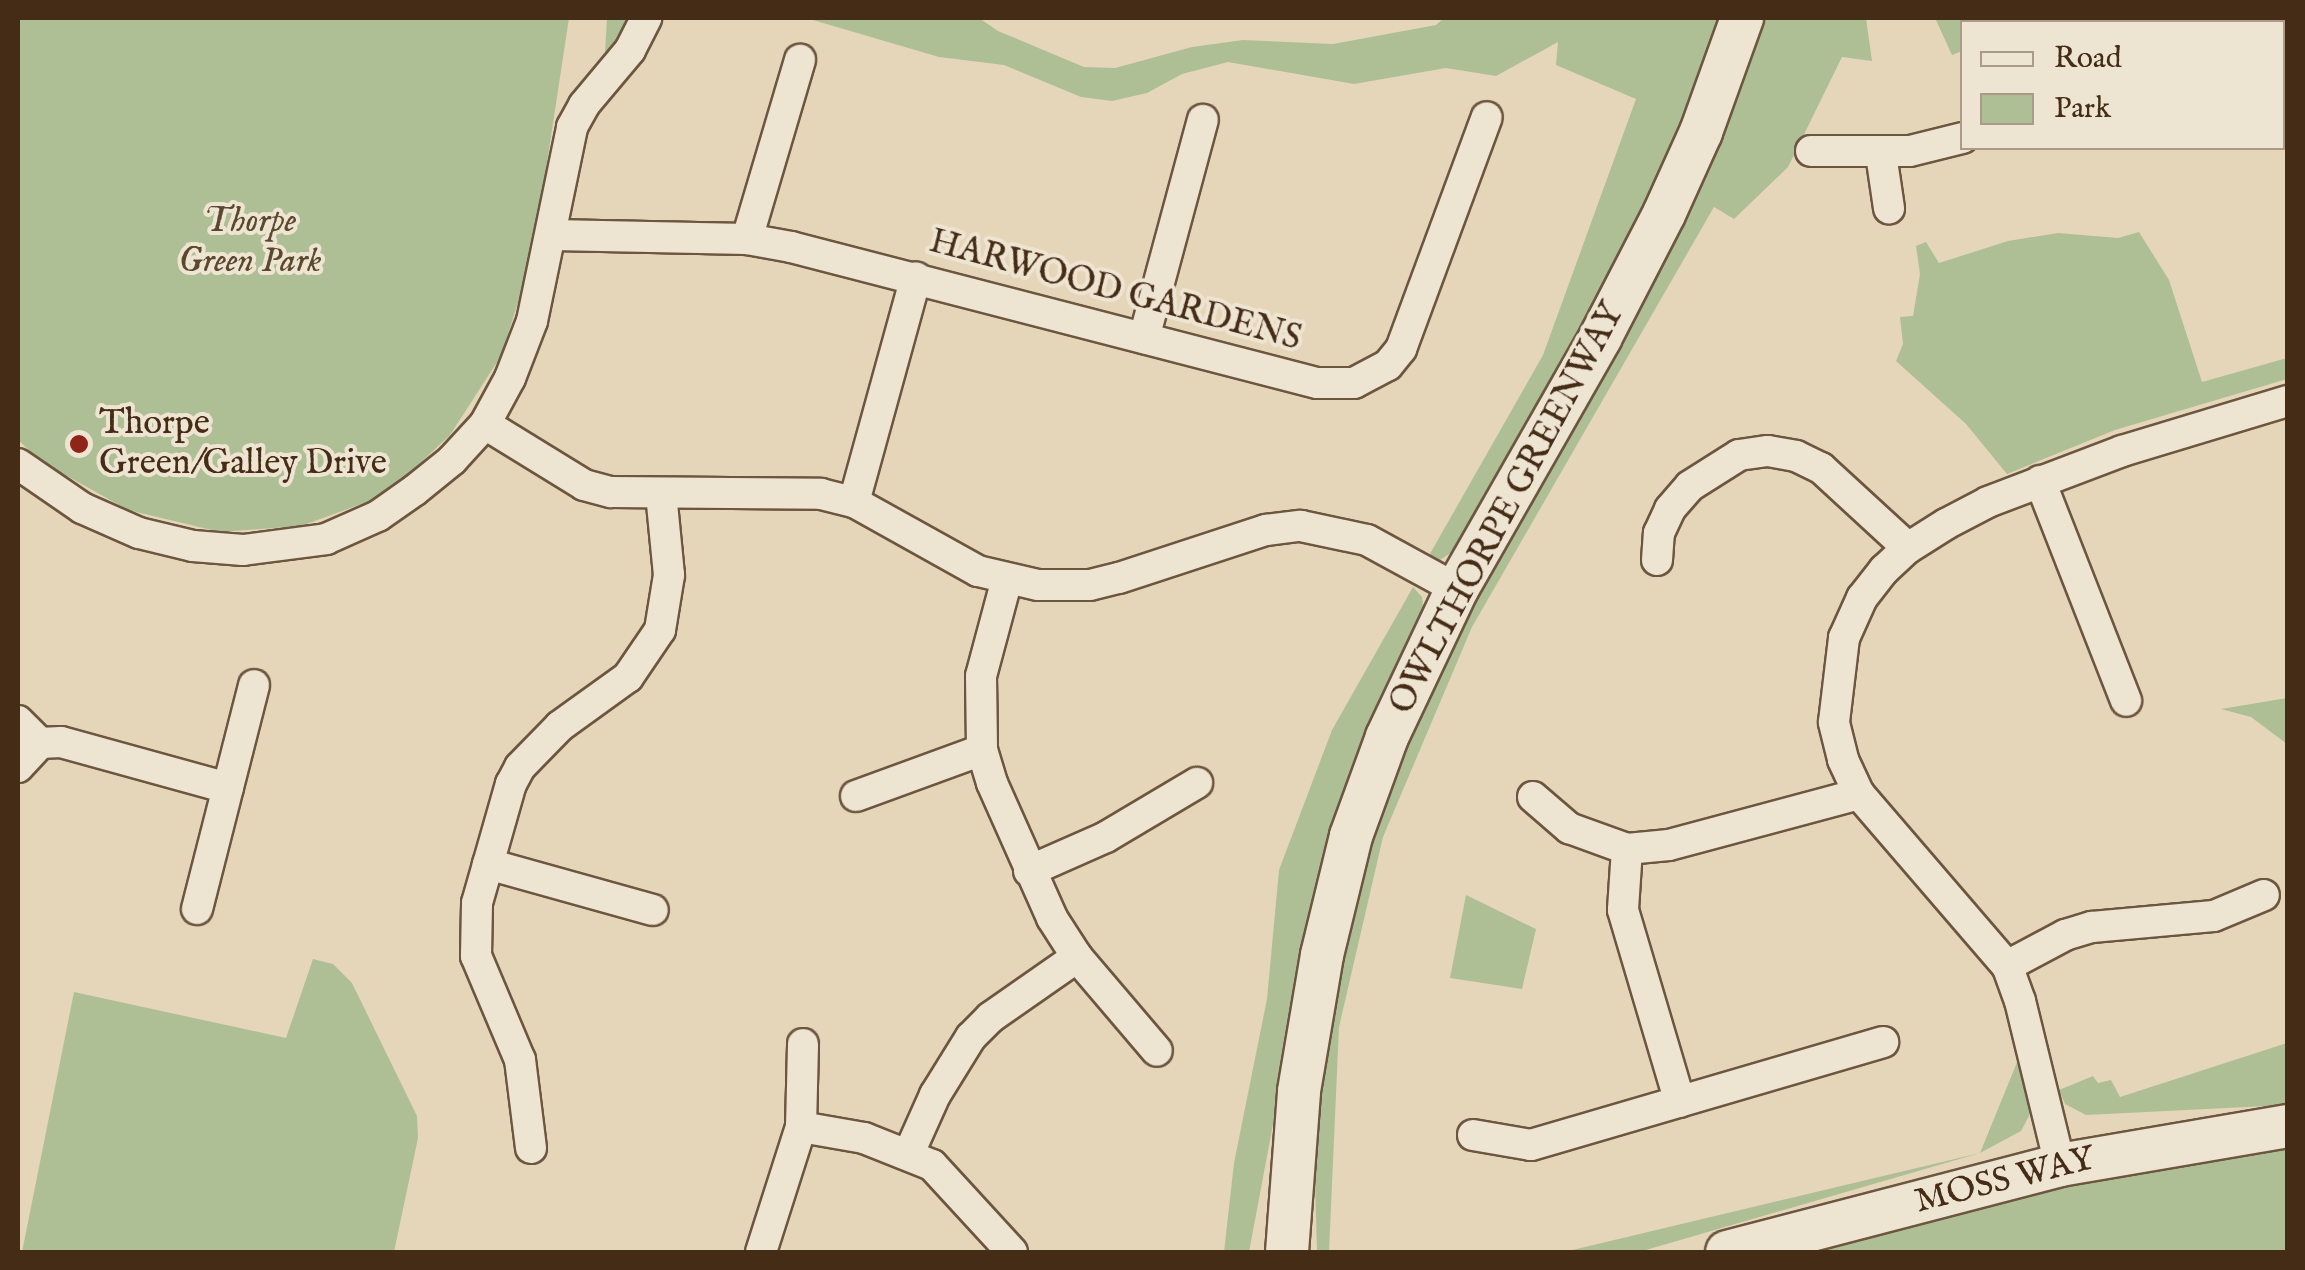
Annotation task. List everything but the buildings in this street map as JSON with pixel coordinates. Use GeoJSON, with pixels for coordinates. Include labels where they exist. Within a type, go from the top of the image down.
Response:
{"type":"FeatureCollection","features":[{"type":"Feature","properties":{"kind":"street"},"geometry":{"type":"LineString","coordinates":[[18,464],[82,508],[139,533],[193,546],[272,547],[326,539],[378,516],[452,460],[485,424],[532,321],[553,235],[572,127],[630,50],[646,18]]}},
{"type":"Feature","properties":{"kind":"street","name":"OWLTHORPE GREENWAY"},"geometry":{"type":"LineString","coordinates":[[1288,1252],[1300,1091],[1322,955],[1351,836],[1386,737],[1456,590],[1600,338],[1664,214],[1701,132],[1742,18]]}},
{"type":"Feature","properties":{"kind":"street"},"geometry":{"type":"LineString","coordinates":[[748,240],[800,60]]}},
{"type":"Feature","properties":{"kind":"street","name":"HARWOOD GARDENS"},"geometry":{"type":"LineString","coordinates":[[553,235],[748,240],[916,277],[1317,383],[1354,383],[1388,365],[1414,322],[1486,117]]}},
{"type":"Feature","properties":{"kind":"street"},"geometry":{"type":"LineString","coordinates":[[1144,338],[1204,120]]}},
{"type":"Feature","properties":{"kind":"street"},"geometry":{"type":"LineString","coordinates":[[1811,151],[1881,154],[1960,138]]}},
{"type":"Feature","properties":{"kind":"street"},"geometry":{"type":"LineString","coordinates":[[1881,154],[1889,208]]}},
{"type":"Feature","properties":{"kind":"street"},"geometry":{"type":"LineString","coordinates":[[854,502],[916,277]]}},
{"type":"Feature","properties":{"kind":"street"},"geometry":{"type":"LineString","coordinates":[[2060,1166],[2020,1001],[2007,966],[1859,794],[1843,759],[1834,722],[1844,638],[1862,598],[1908,548],[1988,502],[2040,481],[2288,401]]}},
{"type":"Feature","properties":{"kind":"street"},"geometry":{"type":"LineString","coordinates":[[485,424],[584,485],[611,492],[820,494],[854,502],[978,571],[1007,580],[1090,585],[1266,530],[1301,526],[1367,540],[1456,590]]}},
{"type":"Feature","properties":{"kind":"street"},"geometry":{"type":"LineString","coordinates":[[1657,560],[1665,521],[1690,486],[1739,455],[1768,451],[1796,456],[1820,468],[1908,548]]}},
{"type":"Feature","properties":{"kind":"street"},"geometry":{"type":"LineString","coordinates":[[2040,481],[2126,701]]}},
{"type":"Feature","properties":{"kind":"street"},"geometry":{"type":"LineString","coordinates":[[531,1148],[520,1060],[476,956],[477,903],[520,766],[560,726],[628,677],[660,630],[669,575],[661,494]]}},
{"type":"Feature","properties":{"kind":"street"},"geometry":{"type":"LineString","coordinates":[[1007,580],[981,676],[982,750],[1030,871],[1077,958],[1157,1052]]}},
{"type":"Feature","properties":{"kind":"street"},"geometry":{"type":"LineString","coordinates":[[197,909],[254,686]]}},
{"type":"Feature","properties":{"kind":"street"},"geometry":{"type":"LineString","coordinates":[[18,721],[40,743],[86,747],[228,788]]}},
{"type":"Feature","properties":{"kind":"street"},"geometry":{"type":"LineString","coordinates":[[18,767],[40,743]]}},
{"type":"Feature","properties":{"kind":"street"},"geometry":{"type":"LineString","coordinates":[[856,796],[982,750]]}},
{"type":"Feature","properties":{"kind":"street"},"geometry":{"type":"LineString","coordinates":[[1030,871],[1106,836],[1197,784]]}},
{"type":"Feature","properties":{"kind":"street"},"geometry":{"type":"LineString","coordinates":[[1533,797],[1569,828],[1627,849],[1669,845],[1859,794]]}},
{"type":"Feature","properties":{"kind":"street"},"geometry":{"type":"LineString","coordinates":[[1627,849],[1623,910],[1680,1102]]}},
{"type":"Feature","properties":{"kind":"street"},"geometry":{"type":"LineString","coordinates":[[488,864],[652,910]]}},
{"type":"Feature","properties":{"kind":"street"},"geometry":{"type":"LineString","coordinates":[[2007,966],[2065,935],[2092,927],[2214,916],[2264,895]]}},
{"type":"Feature","properties":{"kind":"street"},"geometry":{"type":"LineString","coordinates":[[908,1152],[935,1094],[971,1037],[991,1017],[1077,958]]}},
{"type":"Feature","properties":{"kind":"street"},"geometry":{"type":"LineString","coordinates":[[1472,1135],[1531,1144],[1884,1042]]}},
{"type":"Feature","properties":{"kind":"street"},"geometry":{"type":"LineString","coordinates":[[761,1252],[801,1127],[803,1044]]}},
{"type":"Feature","properties":{"kind":"street","name":"MOSS WAY"},"geometry":{"type":"LineString","coordinates":[[1726,1252],[2060,1166],[2288,1126]]}},
{"type":"Feature","properties":{"kind":"street"},"geometry":{"type":"LineString","coordinates":[[801,1127],[864,1138],[908,1152],[952,1182],[1012,1252]]}},
{"type":"Feature","properties":{"kind":"green space","name":"Thorpe Green Park"},"geometry":{"type":"Polygon","coordinates":[[[18,18],[569,18],[533,255],[501,356],[450,435],[386,495],[301,526],[220,532],[128,510],[42,462],[18,440],[18,18]]]}},
{"type":"Feature","properties":{"kind":"green space"},"geometry":{"type":"Polygon","coordinates":[[[607,18],[628,18],[619,46],[605,52],[607,18]]]}},
{"type":"Feature","properties":{"kind":"green space"},"geometry":{"type":"Polygon","coordinates":[[[806,18],[979,18],[998,31],[1084,67],[1115,68],[1192,47],[1243,40],[1333,44],[1436,25],[1444,18],[1726,18],[1677,157],[1461,546],[1440,560],[1427,559],[1543,355],[1636,99],[1556,65],[1558,42],[1496,76],[1446,68],[1354,84],[1228,62],[1182,74],[1147,93],[1112,101],[1081,97],[1004,65],[939,57],[806,18]]]}},
{"type":"Feature","properties":{"kind":"green space"},"geometry":{"type":"Polygon","coordinates":[[[1760,18],[1866,18],[1872,61],[1842,57],[1788,167],[1734,219],[1714,207],[1472,627],[1383,837],[1339,1027],[1329,1252],[1317,1252],[1315,1181],[1321,1055],[1369,826],[1410,715],[1760,18]]]}},
{"type":"Feature","properties":{"kind":"green space"},"geometry":{"type":"Polygon","coordinates":[[[1935,18],[1981,18],[1960,20],[1960,52],[1952,55],[1935,18]]]}},
{"type":"Feature","properties":{"kind":"green space"},"geometry":{"type":"Polygon","coordinates":[[[2139,232],[2169,280],[2202,382],[2287,358],[2287,379],[2115,430],[2007,474],[1966,424],[1896,361],[1903,344],[1900,317],[1913,316],[1920,274],[1916,246],[1926,242],[1939,263],[2008,241],[2058,233],[2118,238],[2139,232]]]}},
{"type":"Feature","properties":{"kind":"green space"},"geometry":{"type":"Polygon","coordinates":[[[1413,587],[1422,597],[1424,615],[1315,901],[1249,1252],[1224,1252],[1234,1163],[1267,999],[1279,870],[1332,730],[1413,587]]]}},
{"type":"Feature","properties":{"kind":"green space"},"geometry":{"type":"Polygon","coordinates":[[[2287,698],[2287,744],[2251,717],[2221,709],[2287,698]]]}},
{"type":"Feature","properties":{"kind":"green space"},"geometry":{"type":"Polygon","coordinates":[[[1466,895],[1536,929],[1522,989],[1450,978],[1466,895]]]}},
{"type":"Feature","properties":{"kind":"green space"},"geometry":{"type":"Polygon","coordinates":[[[313,959],[333,964],[352,983],[417,1116],[418,1138],[394,1252],[22,1252],[74,992],[286,1038],[313,959]]]}},
{"type":"Feature","properties":{"kind":"green space"},"geometry":{"type":"Polygon","coordinates":[[[2287,1043],[2287,1105],[2086,1115],[2065,1104],[2059,1090],[2093,1076],[2098,1083],[2111,1080],[2120,1097],[2287,1043]]]}},
{"type":"Feature","properties":{"kind":"green space"},"geometry":{"type":"Polygon","coordinates":[[[2020,1055],[2033,1100],[2029,1116],[2021,1131],[1980,1153],[2020,1055]]]}},
{"type":"Feature","properties":{"kind":"green space"},"geometry":{"type":"Polygon","coordinates":[[[2287,1147],[2287,1252],[1794,1252],[2124,1170],[2287,1147]]]}},
{"type":"Feature","properties":{"kind":"green space"},"geometry":{"type":"Polygon","coordinates":[[[1980,1153],[1639,1252],[1564,1252],[1980,1153]]]}},
{"type":"Feature","properties":{"kind":"place","name":"Thorpe Green/Galley Drive"},"geometry":{"type":"Point","coordinates":[79,444]}}]}
